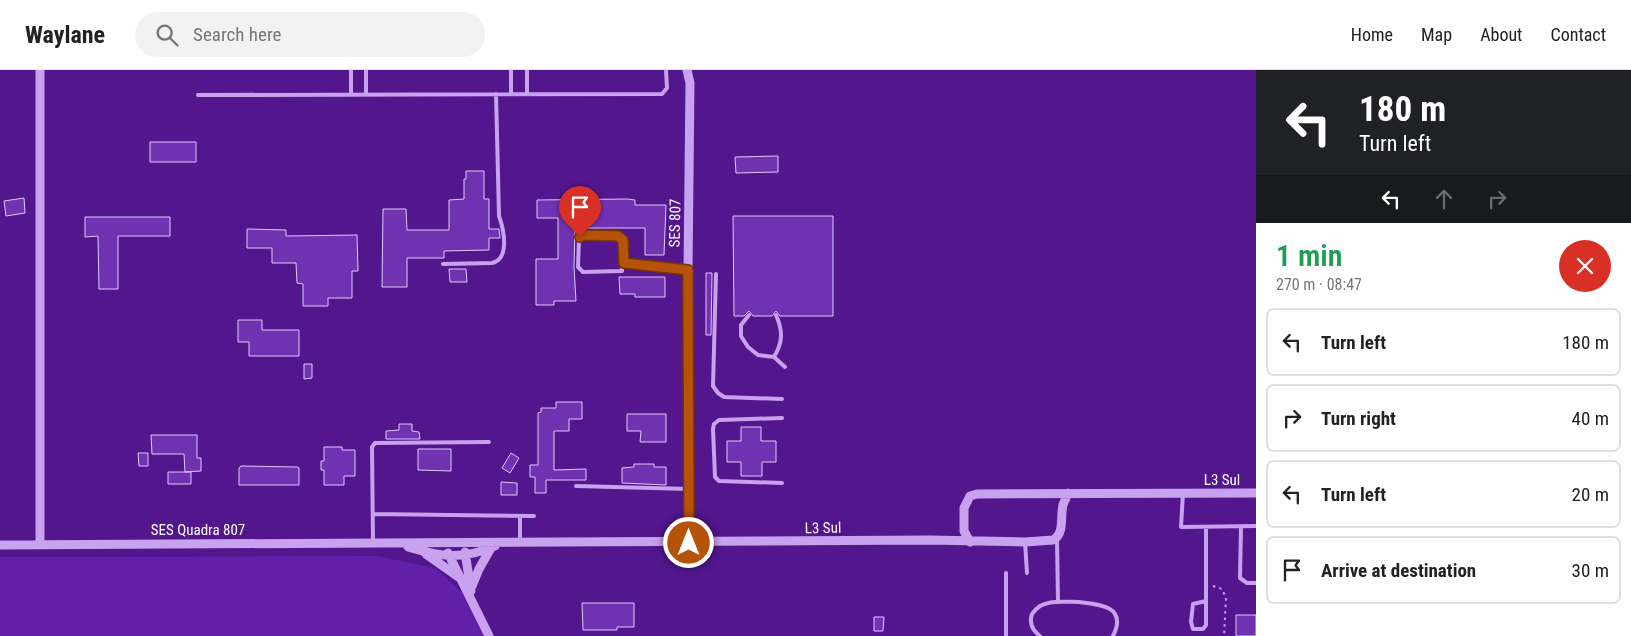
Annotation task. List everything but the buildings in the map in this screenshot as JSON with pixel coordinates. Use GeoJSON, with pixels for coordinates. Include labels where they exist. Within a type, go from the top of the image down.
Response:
{"type":"FeatureCollection","features":[{"type":"Feature","properties":{"kind":"street"},"geometry":{"type":"LineString","coordinates":[[40,70],[40,544]]}},
{"type":"Feature","properties":{"kind":"street","name":"SES 807"},"geometry":{"type":"LineString","coordinates":[[687,70],[690,83],[688,270],[689,543]]}},
{"type":"Feature","properties":{"kind":"street","name":"L3 Sul"},"geometry":{"type":"LineString","coordinates":[[964,531],[964,508],[970,496],[977,494],[1256,493]]}},
{"type":"Feature","properties":{"kind":"street"},"geometry":{"type":"LineString","coordinates":[[1057,494],[1063,505]]}},
{"type":"Feature","properties":{"kind":"street"},"geometry":{"type":"LineString","coordinates":[[1057,538],[1060,533],[1063,505],[1068,494]]}},
{"type":"Feature","properties":{"kind":"street"},"geometry":{"type":"LineString","coordinates":[[956,542],[964,531],[970,542]]}},
{"type":"Feature","properties":{"kind":"street","name":"L3 Sul"},"geometry":{"type":"LineString","coordinates":[[689,543],[930,540],[1025,542],[1057,538]]}},
{"type":"Feature","properties":{"kind":"street","name":"SES Quadra 807"},"geometry":{"type":"LineString","coordinates":[[0,545],[689,543]]}},
{"type":"Feature","properties":{"kind":"street","name":"SES Quadra 807"},"geometry":{"type":"LineString","coordinates":[[396,544],[416,550],[450,556],[466,556],[500,544]]}},
{"type":"Feature","properties":{"kind":"street"},"geometry":{"type":"LineString","coordinates":[[444,544],[472,594],[490,636]]}},
{"type":"Feature","properties":{"kind":"street"},"geometry":{"type":"LineString","coordinates":[[464,544],[472,594]]}},
{"type":"Feature","properties":{"kind":"street"},"geometry":{"type":"LineString","coordinates":[[472,594],[479,569],[491,548]]}},
{"type":"Feature","properties":{"kind":"street"},"geometry":{"type":"LineString","coordinates":[[416,550],[432,558],[462,579]]}},
{"type":"Feature","properties":{"kind":"lane"},"geometry":{"type":"LineString","coordinates":[[350,70],[351,94]]}},
{"type":"Feature","properties":{"kind":"lane"},"geometry":{"type":"LineString","coordinates":[[366,70],[366,94]]}},
{"type":"Feature","properties":{"kind":"lane"},"geometry":{"type":"LineString","coordinates":[[511,70],[511,94]]}},
{"type":"Feature","properties":{"kind":"lane"},"geometry":{"type":"LineString","coordinates":[[526,94],[527,70]]}},
{"type":"Feature","properties":{"kind":"lane"},"geometry":{"type":"LineString","coordinates":[[198,95],[662,94],[667,88],[666,70]]}},
{"type":"Feature","properties":{"kind":"lane"},"geometry":{"type":"LineString","coordinates":[[442,264],[492,263],[498,262],[502,257],[505,232],[499,216],[496,94]]}},
{"type":"Feature","properties":{"kind":"lane"},"geometry":{"type":"LineString","coordinates":[[583,235],[618,236],[623,240],[624,263],[623,269],[620,271],[583,272],[578,267],[580,237],[583,235]]}},
{"type":"Feature","properties":{"kind":"lane"},"geometry":{"type":"LineString","coordinates":[[624,263],[688,270]]}},
{"type":"Feature","properties":{"kind":"lane"},"geometry":{"type":"LineString","coordinates":[[716,274],[714,386],[718,393],[724,397],[782,400]]}},
{"type":"Feature","properties":{"kind":"lane"},"geometry":{"type":"LineString","coordinates":[[750,315],[742,325],[741,336],[758,355],[774,357],[784,367]]}},
{"type":"Feature","properties":{"kind":"lane"},"geometry":{"type":"LineString","coordinates":[[774,357],[781,346],[782,327],[776,315]]}},
{"type":"Feature","properties":{"kind":"lane"},"geometry":{"type":"LineString","coordinates":[[782,418],[719,420],[714,424],[713,429],[715,477],[719,481],[782,483]]}},
{"type":"Feature","properties":{"kind":"lane"},"geometry":{"type":"LineString","coordinates":[[373,544],[372,447],[375,444],[378,442],[489,442]]}},
{"type":"Feature","properties":{"kind":"lane"},"geometry":{"type":"LineString","coordinates":[[576,486],[689,489]]}},
{"type":"Feature","properties":{"kind":"lane"},"geometry":{"type":"LineString","coordinates":[[1183,493],[1181,527],[1256,526]]}},
{"type":"Feature","properties":{"kind":"lane"},"geometry":{"type":"LineString","coordinates":[[373,514],[534,516]]}},
{"type":"Feature","properties":{"kind":"lane"},"geometry":{"type":"LineString","coordinates":[[520,516],[520,543]]}},
{"type":"Feature","properties":{"kind":"lane"},"geometry":{"type":"LineString","coordinates":[[1241,526],[1240,578],[1247,583],[1256,583]]}},
{"type":"Feature","properties":{"kind":"lane"},"geometry":{"type":"LineString","coordinates":[[1206,527],[1206,584],[1206,601],[1206,625],[1200,630],[1193,629],[1191,622],[1193,604],[1206,601]]}},
{"type":"Feature","properties":{"kind":"lane"},"geometry":{"type":"LineString","coordinates":[[1057,538],[1058,602]]}},
{"type":"Feature","properties":{"kind":"lane"},"geometry":{"type":"LineString","coordinates":[[1025,542],[1027,573]]}},
{"type":"Feature","properties":{"kind":"lane"},"geometry":{"type":"LineString","coordinates":[[1006,573],[1006,636]]}},
{"type":"Feature","properties":{"kind":"lane"},"geometry":{"type":"LineString","coordinates":[[1040,636],[1033,630],[1031,625],[1032,614],[1040,606],[1058,602],[1096,603],[1108,607],[1112,610],[1116,620],[1113,636]]}},
{"type":"Feature","properties":{"kind":"path"},"geometry":{"type":"LineString","coordinates":[[1206,584],[1222,589],[1225,592],[1224,636]]}},
{"type":"Feature","properties":{"kind":"shaded area"},"geometry":{"type":"Polygon","coordinates":[[[377,556],[435,568],[465,595],[483,636],[0,636],[0,557],[377,556]]]}},
{"type":"Feature","properties":{"kind":"route"},"geometry":{"type":"LineString","coordinates":[[580,237],[583,235],[618,236],[623,240],[624,263],[688,270],[689,543]]}}]}
